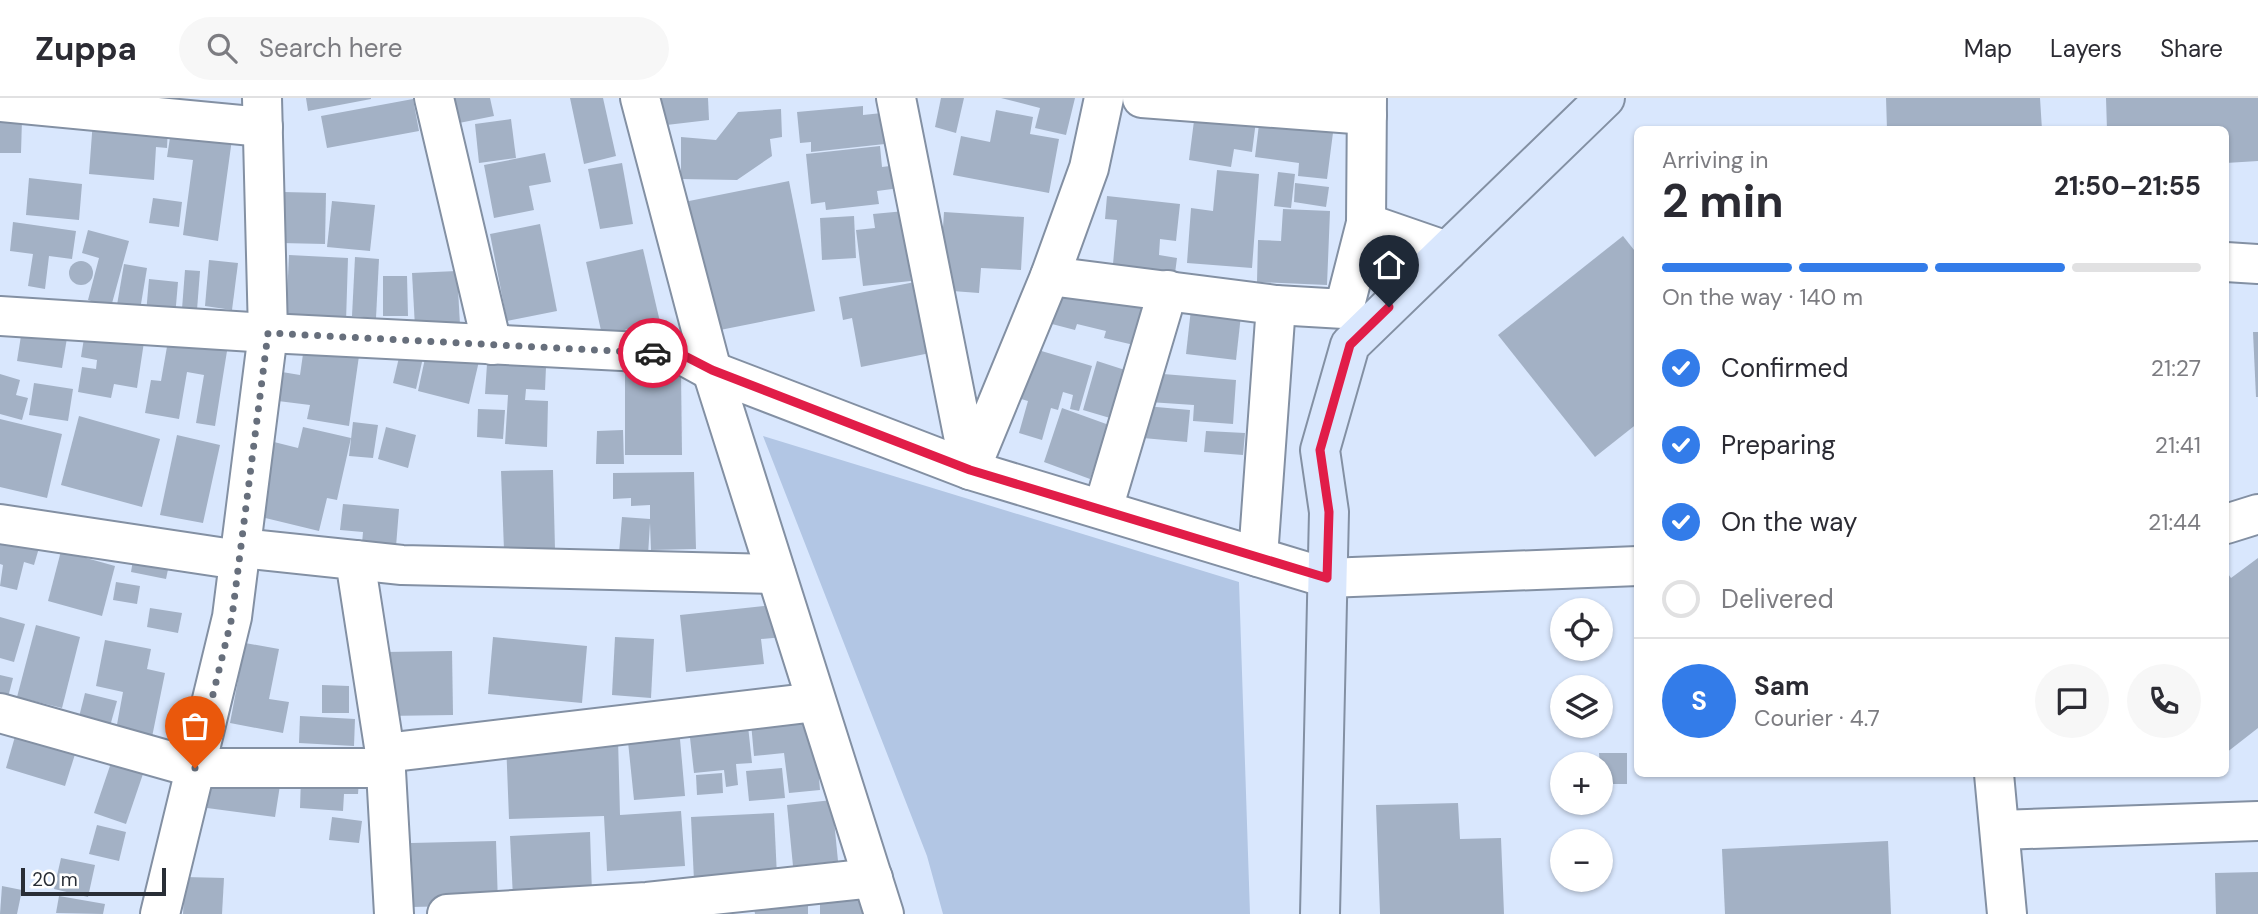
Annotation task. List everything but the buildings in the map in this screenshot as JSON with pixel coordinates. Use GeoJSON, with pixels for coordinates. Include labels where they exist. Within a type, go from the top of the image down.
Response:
{"type":"FeatureCollection","features":[{"type":"Feature","properties":{"kind":"street"},"geometry":{"type":"LineString","coordinates":[[434,98],[492,345]]}},
{"type":"Feature","properties":{"kind":"street"},"geometry":{"type":"LineString","coordinates":[[640,98],[712,370],[884,914]]}},
{"type":"Feature","properties":{"kind":"street"},"geometry":{"type":"LineString","coordinates":[[896,98],[970,470]]}},
{"type":"Feature","properties":{"kind":"street"},"geometry":{"type":"LineString","coordinates":[[970,470],[1050,276],[1089,168],[1104,98]]}},
{"type":"Feature","properties":{"kind":"street"},"geometry":{"type":"LineString","coordinates":[[1050,276],[1276,305],[1344,309],[1366,223],[1367,106],[1143,98]]}},
{"type":"Feature","properties":{"kind":"street"},"geometry":{"type":"LineString","coordinates":[[1320,914],[1329,512],[1320,450],[1350,345],[1605,98]]}},
{"type":"Feature","properties":{"kind":"street"},"geometry":{"type":"LineString","coordinates":[[0,102],[262,112],[268,333],[232,617],[160,914]]}},
{"type":"Feature","properties":{"kind":"street"},"geometry":{"type":"LineString","coordinates":[[1366,223],[1447,251]]}},
{"type":"Feature","properties":{"kind":"street"},"geometry":{"type":"LineString","coordinates":[[2229,262],[2258,264]]}},
{"type":"Feature","properties":{"kind":"street"},"geometry":{"type":"LineString","coordinates":[[1103,509],[1168,290]]}},
{"type":"Feature","properties":{"kind":"street"},"geometry":{"type":"LineString","coordinates":[[1258,557],[1276,305]]}},
{"type":"Feature","properties":{"kind":"street"},"geometry":{"type":"LineString","coordinates":[[0,316],[681,354],[712,370],[970,470],[1327,578],[1634,566]]}},
{"type":"Feature","properties":{"kind":"street"},"geometry":{"type":"LineString","coordinates":[[2229,523],[2258,514]]}},
{"type":"Feature","properties":{"kind":"street"},"geometry":{"type":"LineString","coordinates":[[0,524],[240,554],[402,565],[776,574]]}},
{"type":"Feature","properties":{"kind":"street"},"geometry":{"type":"LineString","coordinates":[[355,560],[385,761],[394,914]]}},
{"type":"Feature","properties":{"kind":"street"},"geometry":{"type":"LineString","coordinates":[[0,713],[195,768],[385,761],[816,702]]}},
{"type":"Feature","properties":{"kind":"street"},"geometry":{"type":"LineString","coordinates":[[1994,777],[2007,914]]}},
{"type":"Feature","properties":{"kind":"street"},"geometry":{"type":"LineString","coordinates":[[2000,830],[2258,821]]}},
{"type":"Feature","properties":{"kind":"street"},"geometry":{"type":"LineString","coordinates":[[447,914],[648,908],[873,878]]}},
{"type":"Feature","properties":{"kind":"shaded area"},"geometry":{"type":"Polygon","coordinates":[[[763,436],[1239,582],[1250,914],[943,914],[927,856],[763,436]]]}},
{"type":"Feature","properties":{"kind":"way so far"},"geometry":{"type":"LineString","coordinates":[[195,768],[232,617],[268,333],[653,353]]}},
{"type":"Feature","properties":{"kind":"route"},"geometry":{"type":"LineString","coordinates":[[653,353],[681,354],[712,370],[970,470],[1327,578],[1329,512],[1320,450],[1350,345],[1389,307]]}}]}
